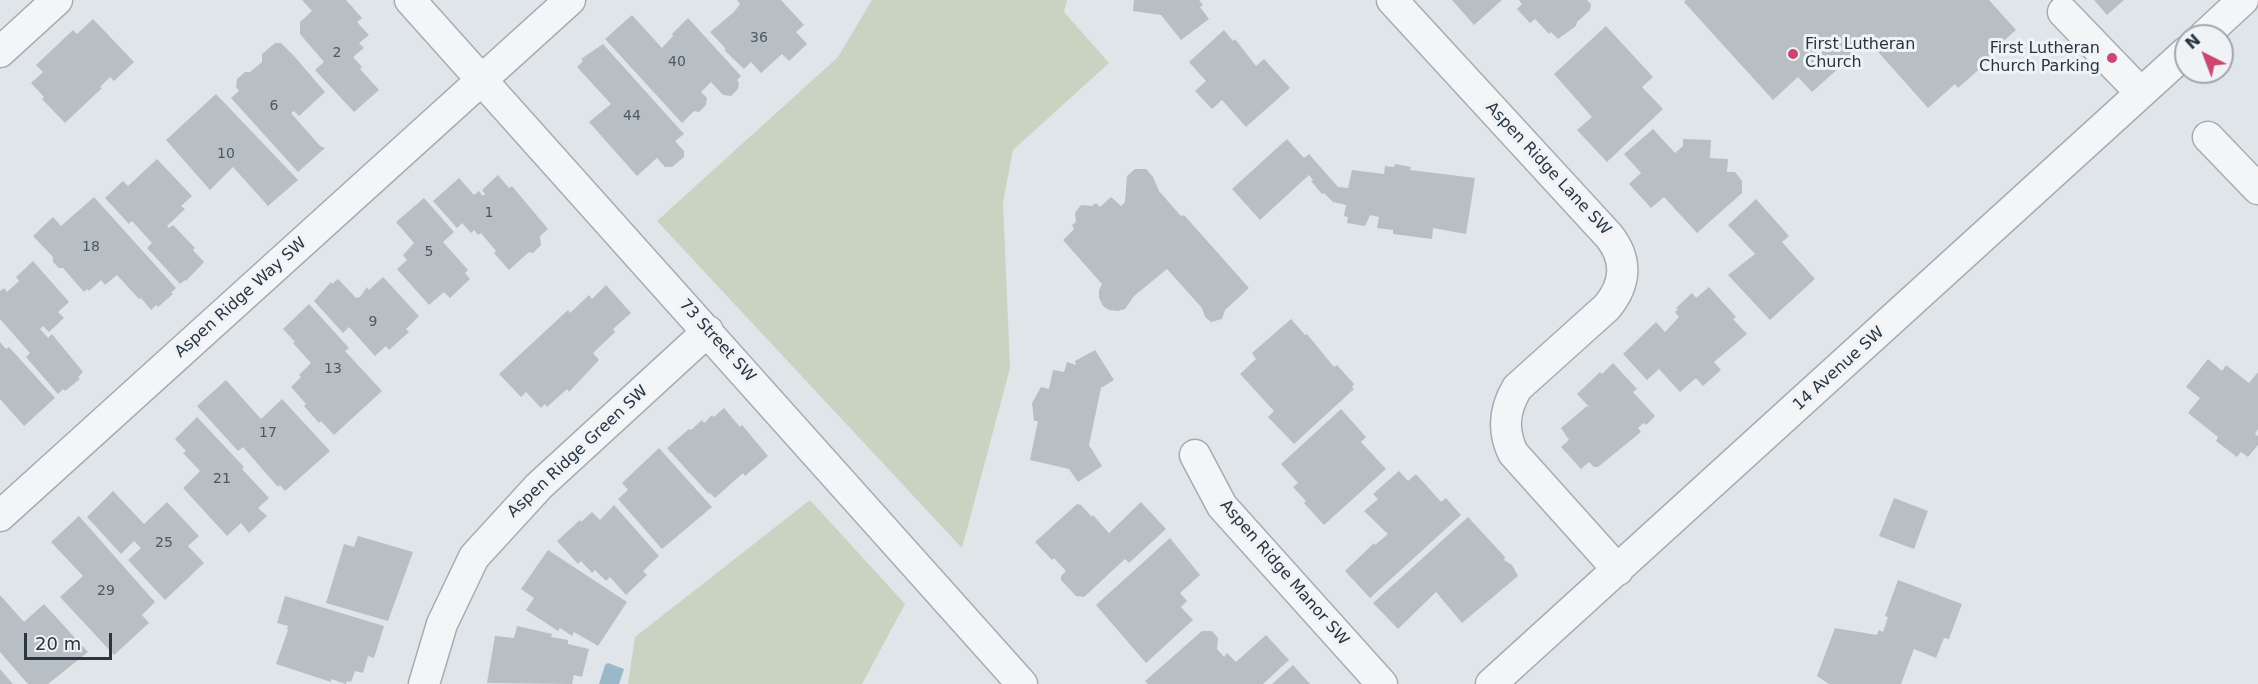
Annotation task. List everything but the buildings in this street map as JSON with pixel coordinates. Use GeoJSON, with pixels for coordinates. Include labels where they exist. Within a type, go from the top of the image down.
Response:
{"type":"FeatureCollection","features":[{"type":"Feature","properties":{"kind":"street"},"geometry":{"type":"LineString","coordinates":[[0,52],[57,0]]}},
{"type":"Feature","properties":{"kind":"street","name":"73 Street SW"},"geometry":{"type":"LineString","coordinates":[[410,0],[1022,684]]}},
{"type":"Feature","properties":{"kind":"street","name":"Aspen Ridge Way SW"},"geometry":{"type":"LineString","coordinates":[[0,516],[570,0]]}},
{"type":"Feature","properties":{"kind":"street","name":"Aspen Ridge Lane SW"},"geometry":{"type":"LineString","coordinates":[[1392,0],[1609,236],[1622,256],[1622,283],[1616,296],[1607,308],[1517,387],[1509,400],[1505,415],[1505,428],[1513,453],[1618,570]]}},
{"type":"Feature","properties":{"kind":"street"},"geometry":{"type":"LineString","coordinates":[[2217,24],[2243,0]]}},
{"type":"Feature","properties":{"kind":"street"},"geometry":{"type":"LineString","coordinates":[[2063,12],[2141,93]]}},
{"type":"Feature","properties":{"kind":"street","name":"14 Avenue SW"},"geometry":{"type":"LineString","coordinates":[[1491,684],[2174,63]]}},
{"type":"Feature","properties":{"kind":"street"},"geometry":{"type":"LineString","coordinates":[[2208,137],[2258,189]]}},
{"type":"Feature","properties":{"kind":"street","name":"Aspen Ridge Green SW"},"geometry":{"type":"LineString","coordinates":[[424,684],[442,624],[474,557],[538,486],[708,331]]}},
{"type":"Feature","properties":{"kind":"street","name":"Aspen Ridge Manor SW"},"geometry":{"type":"LineString","coordinates":[[1195,455],[1222,506],[1382,684]]}},
{"type":"Feature","properties":{"kind":"green space"},"geometry":{"type":"Polygon","coordinates":[[[872,0],[1067,0],[1064,12],[1109,63],[1013,150],[1003,202],[1010,368],[962,548],[657,221],[838,57],[872,0]]]}},
{"type":"Feature","properties":{"kind":"green space"},"geometry":{"type":"Polygon","coordinates":[[[810,500],[905,604],[862,684],[628,684],[635,637],[810,500]]]}},
{"type":"Feature","properties":{"kind":"water"},"geometry":{"type":"Polygon","coordinates":[[[608,663],[624,669],[619,684],[599,684],[605,665],[608,663]]]}},
{"type":"Feature","properties":{"kind":"place","name":"First Lutheran Church"},"geometry":{"type":"Point","coordinates":[1793,54]}},
{"type":"Feature","properties":{"kind":"place","name":"First Lutheran Church Parking"},"geometry":{"type":"Point","coordinates":[2112,58]}}]}
